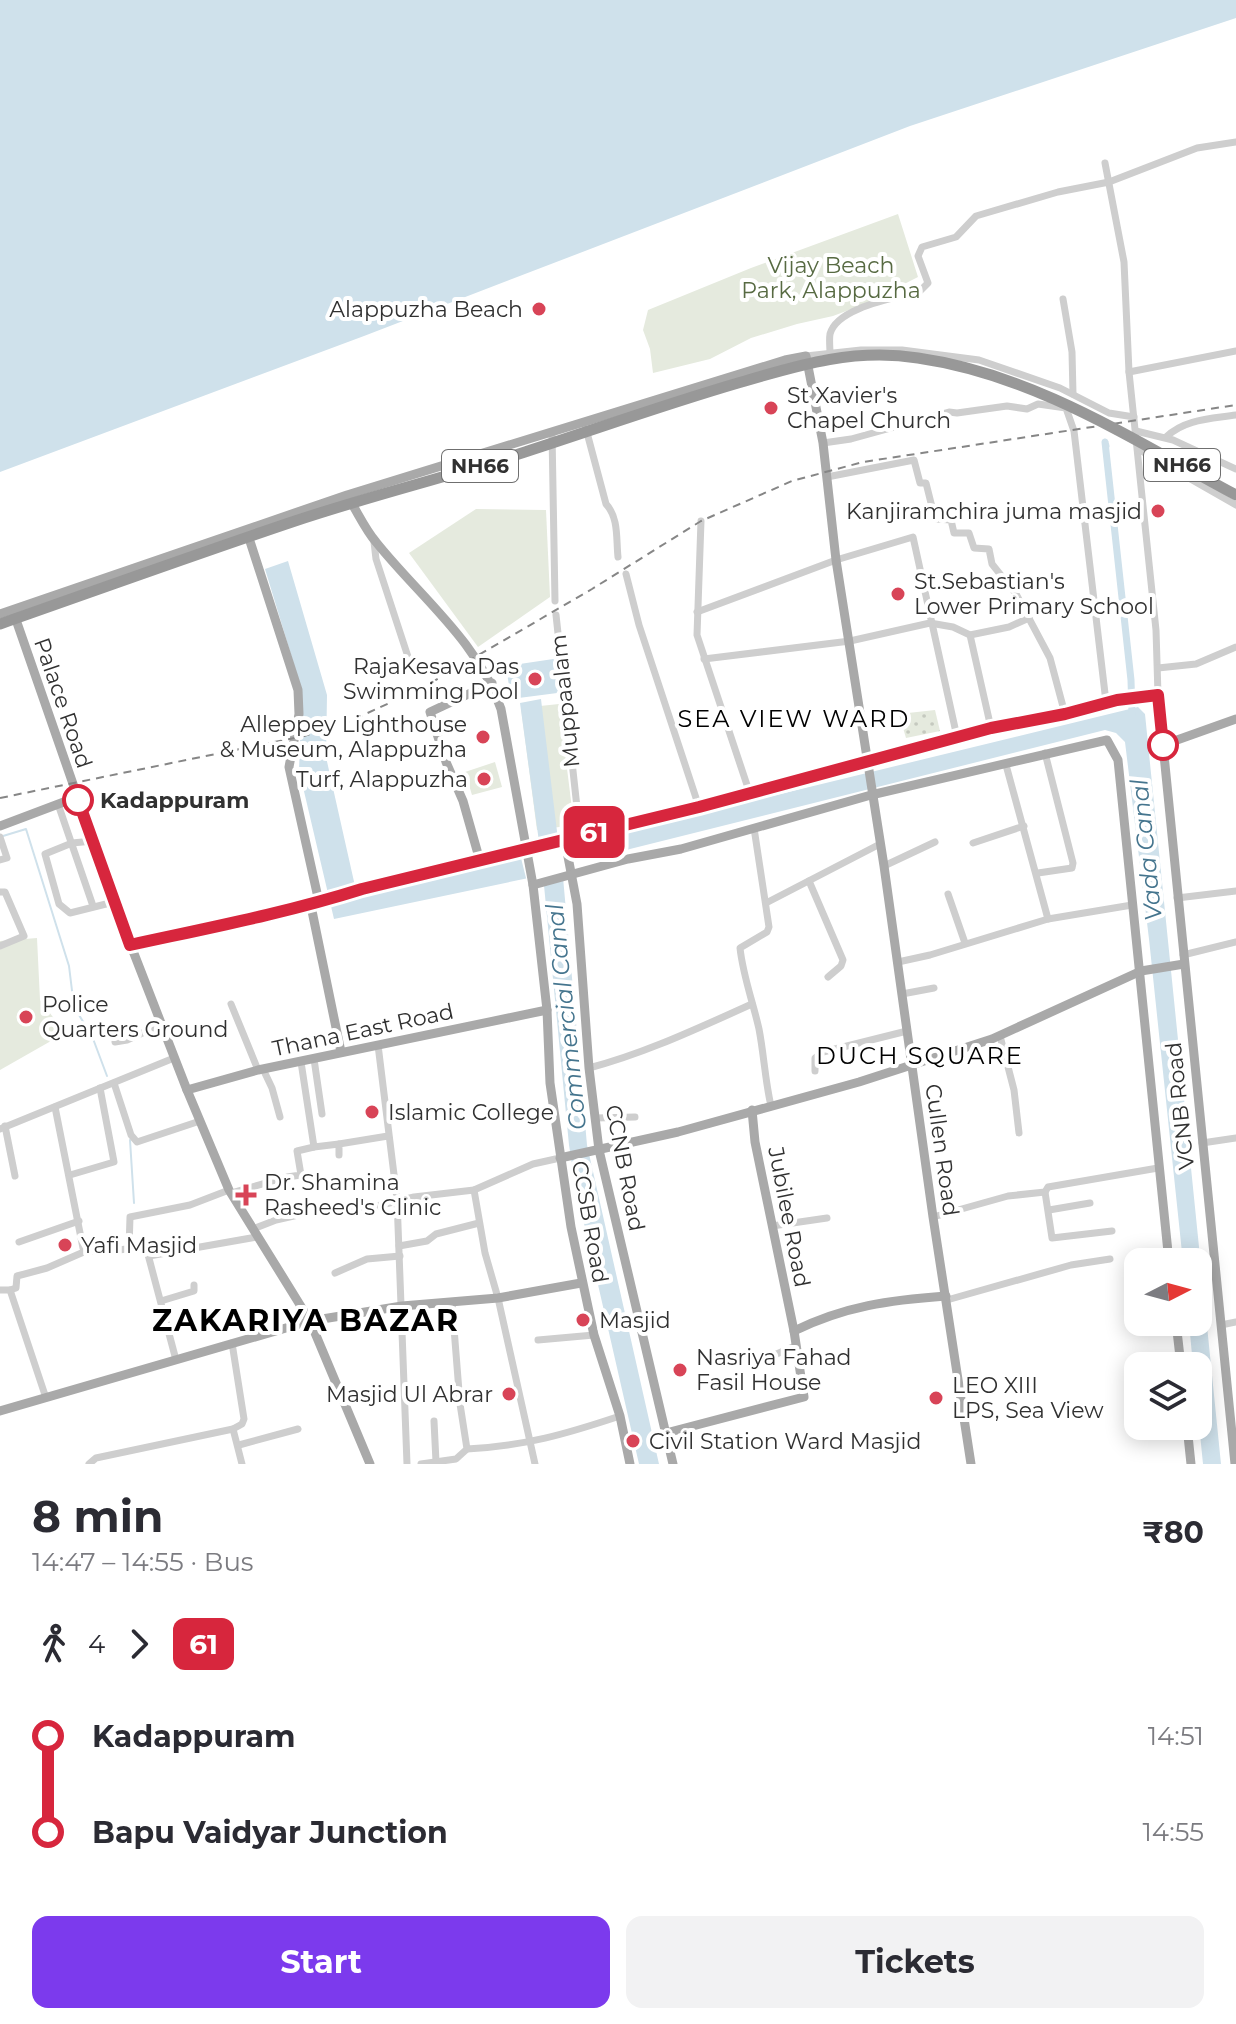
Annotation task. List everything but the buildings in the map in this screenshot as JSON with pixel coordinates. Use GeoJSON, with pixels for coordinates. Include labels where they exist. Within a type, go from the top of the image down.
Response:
{"type":"FeatureCollection","features":[{"type":"Feature","properties":{"kind":"highway","name":"NH66"},"geometry":{"type":"LineString","coordinates":[[0,624],[295,521],[523,453],[785,367],[813,361],[904,356],[967,366],[1028,386],[1132,433],[1236,495]]}},
{"type":"Feature","properties":{"kind":"main road"},"geometry":{"type":"LineString","coordinates":[[0,614],[347,495],[806,356],[823,443],[836,560],[866,765]]}},
{"type":"Feature","properties":{"kind":"main road"},"geometry":{"type":"LineString","coordinates":[[347,495],[374,540],[456,633],[492,683],[501,709],[528,851]]}},
{"type":"Feature","properties":{"kind":"main road"},"geometry":{"type":"LineString","coordinates":[[246,529],[298,690],[299,714],[289,767],[319,903],[341,1052]]}},
{"type":"Feature","properties":{"kind":"main road","name":"Palace Road"},"geometry":{"type":"LineString","coordinates":[[13,609],[160,1025],[230,1192],[310,1321],[366,1463]]}},
{"type":"Feature","properties":{"kind":"main road"},"geometry":{"type":"LineString","coordinates":[[480,861],[463,801],[430,712],[492,683]]}},
{"type":"Feature","properties":{"kind":"main road"},"geometry":{"type":"LineString","coordinates":[[130,945],[319,903],[362,889],[563,843],[580,835],[866,765],[991,728],[1065,714],[1106,702],[1158,695]]}},
{"type":"Feature","properties":{"kind":"main road","name":"VCNB Road"},"geometry":{"type":"LineString","coordinates":[[1158,695],[1182,961],[1235,1464]]}},
{"type":"Feature","properties":{"kind":"main road"},"geometry":{"type":"LineString","coordinates":[[1163,745],[1236,719]]}},
{"type":"Feature","properties":{"kind":"main road"},"geometry":{"type":"LineString","coordinates":[[536,882],[562,877],[572,871],[681,849],[871,794],[1107,740],[1118,760],[1132,905],[1143,971],[1167,1248]]}},
{"type":"Feature","properties":{"kind":"main road","name":"Cullen Road"},"geometry":{"type":"LineString","coordinates":[[866,765],[884,866],[971,1464]]}},
{"type":"Feature","properties":{"kind":"main road"},"geometry":{"type":"LineString","coordinates":[[0,826],[77,797]]}},
{"type":"Feature","properties":{"kind":"main road","name":"CCNB Road"},"geometry":{"type":"LineString","coordinates":[[563,843],[572,871],[596,1118],[594,1151],[673,1464]]}},
{"type":"Feature","properties":{"kind":"main road","name":"CCSB Road"},"geometry":{"type":"LineString","coordinates":[[528,851],[536,882],[550,1083],[564,1157],[581,1283],[620,1416],[630,1464]]}},
{"type":"Feature","properties":{"kind":"main road"},"geometry":{"type":"LineString","coordinates":[[564,1157],[678,1132],[911,1066],[1000,1036],[1143,971],[1182,961]]}},
{"type":"Feature","properties":{"kind":"main road","name":"Thana East Road"},"geometry":{"type":"LineString","coordinates":[[187,1090],[341,1052],[547,1010]]}},
{"type":"Feature","properties":{"kind":"main road","name":"Jubilee Road"},"geometry":{"type":"LineString","coordinates":[[666,1433],[804,1397],[794,1331],[755,1142],[752,1110]]}},
{"type":"Feature","properties":{"kind":"main road"},"geometry":{"type":"LineString","coordinates":[[1,1408],[46,1398],[310,1321],[402,1306],[498,1298],[581,1283]]}},
{"type":"Feature","properties":{"kind":"main road"},"geometry":{"type":"LineString","coordinates":[[794,1331],[839,1311],[868,1304],[947,1298]]}},
{"type":"Feature","properties":{"kind":"main road"},"geometry":{"type":"LineString","coordinates":[[1188,1440],[1191,1464]]}},
{"type":"Feature","properties":{"kind":"street"},"geometry":{"type":"LineString","coordinates":[[830,353],[830,335],[837,321],[848,313],[920,291],[928,283],[918,256],[922,247],[956,237],[976,216],[1058,192],[1109,182],[1197,148],[1236,142]]}},
{"type":"Feature","properties":{"kind":"street"},"geometry":{"type":"LineString","coordinates":[[1105,163],[1124,262],[1134,417],[1132,433],[1138,449],[1158,695]]}},
{"type":"Feature","properties":{"kind":"street"},"geometry":{"type":"LineString","coordinates":[[1063,299],[1072,352],[1073,394]]}},
{"type":"Feature","properties":{"kind":"street"},"geometry":{"type":"LineString","coordinates":[[806,356],[861,350],[941,353],[979,360],[1073,394],[1109,413],[1134,417]]}},
{"type":"Feature","properties":{"kind":"street"},"geometry":{"type":"LineString","coordinates":[[1129,372],[1236,351]]}},
{"type":"Feature","properties":{"kind":"street"},"geometry":{"type":"LineString","coordinates":[[823,443],[851,439],[949,412],[1007,406],[1022,409],[1038,404],[1066,408],[1074,431],[1106,702]]}},
{"type":"Feature","properties":{"kind":"street"},"geometry":{"type":"LineString","coordinates":[[1166,437],[1180,426],[1194,421],[1236,415]]}},
{"type":"Feature","properties":{"kind":"street"},"geometry":{"type":"LineString","coordinates":[[585,424],[599,483],[606,504],[612,510],[618,557]]}},
{"type":"Feature","properties":{"kind":"street"},"geometry":{"type":"LineString","coordinates":[[552,433],[555,601]]}},
{"type":"Feature","properties":{"kind":"street"},"geometry":{"type":"LineString","coordinates":[[1132,433],[1166,437],[1236,469]]}},
{"type":"Feature","properties":{"kind":"street"},"geometry":{"type":"LineString","coordinates":[[1138,449],[1236,505]]}},
{"type":"Feature","properties":{"kind":"street"},"geometry":{"type":"LineString","coordinates":[[827,477],[914,460],[920,483],[926,483],[935,519],[951,520],[954,533],[969,533],[974,548],[989,549],[992,564],[1016,594],[1050,658],[1065,714]]}},
{"type":"Feature","properties":{"kind":"street"},"geometry":{"type":"LineString","coordinates":[[701,521],[697,635],[750,794]]}},
{"type":"Feature","properties":{"kind":"street"},"geometry":{"type":"LineString","coordinates":[[697,612],[836,560],[913,537],[957,737]]}},
{"type":"Feature","properties":{"kind":"street"},"geometry":{"type":"LineString","coordinates":[[374,540],[376,559],[412,669]]}},
{"type":"Feature","properties":{"kind":"street"},"geometry":{"type":"LineString","coordinates":[[626,574],[639,625],[699,807]]}},
{"type":"Feature","properties":{"kind":"street","name":"Muppaalam"},"geometry":{"type":"LineString","coordinates":[[556,615],[580,835]]}},
{"type":"Feature","properties":{"kind":"street"},"geometry":{"type":"LineString","coordinates":[[704,659],[850,641],[934,622],[968,634],[1009,627],[1029,618]]}},
{"type":"Feature","properties":{"kind":"street"},"geometry":{"type":"LineString","coordinates":[[968,634],[991,728]]}},
{"type":"Feature","properties":{"kind":"street"},"geometry":{"type":"LineString","coordinates":[[1158,668],[1196,664],[1236,647]]}},
{"type":"Feature","properties":{"kind":"street"},"geometry":{"type":"LineString","coordinates":[[1038,873],[1072,868],[1073,863],[1045,753]]}},
{"type":"Feature","properties":{"kind":"street"},"geometry":{"type":"LineString","coordinates":[[1006,765],[1038,873],[1048,919]]}},
{"type":"Feature","properties":{"kind":"street"},"geometry":{"type":"LineString","coordinates":[[58,804],[93,906]]}},
{"type":"Feature","properties":{"kind":"street"},"geometry":{"type":"LineString","coordinates":[[973,843],[1024,826]]}},
{"type":"Feature","properties":{"kind":"street"},"geometry":{"type":"LineString","coordinates":[[754,828],[768,930],[740,948],[759,1028],[771,1106]]}},
{"type":"Feature","properties":{"kind":"street"},"geometry":{"type":"LineString","coordinates":[[0,860],[7,858],[1,841]]}},
{"type":"Feature","properties":{"kind":"street"},"geometry":{"type":"LineString","coordinates":[[93,841],[72,843],[45,854],[59,904],[70,913],[114,902]]}},
{"type":"Feature","properties":{"kind":"street"},"geometry":{"type":"LineString","coordinates":[[884,866],[935,842]]}},
{"type":"Feature","properties":{"kind":"street"},"geometry":{"type":"LineString","coordinates":[[766,903],[880,844]]}},
{"type":"Feature","properties":{"kind":"street"},"geometry":{"type":"LineString","coordinates":[[809,881],[843,960],[841,966],[828,977]]}},
{"type":"Feature","properties":{"kind":"street"},"geometry":{"type":"LineString","coordinates":[[1177,898],[1236,891]]}},
{"type":"Feature","properties":{"kind":"street"},"geometry":{"type":"LineString","coordinates":[[0,892],[5,892],[24,936],[0,946]]}},
{"type":"Feature","properties":{"kind":"street"},"geometry":{"type":"LineString","coordinates":[[948,894],[965,943]]}},
{"type":"Feature","properties":{"kind":"street"},"geometry":{"type":"LineString","coordinates":[[898,962],[1048,919],[1132,905]]}},
{"type":"Feature","properties":{"kind":"street"},"geometry":{"type":"LineString","coordinates":[[1182,961],[1236,942]]}},
{"type":"Feature","properties":{"kind":"street"},"geometry":{"type":"LineString","coordinates":[[902,994],[934,988]]}},
{"type":"Feature","properties":{"kind":"street"},"geometry":{"type":"LineString","coordinates":[[231,1004],[260,1070],[272,1088],[280,1117]]}},
{"type":"Feature","properties":{"kind":"street"},"geometry":{"type":"LineString","coordinates":[[589,1068],[639,1053],[752,1004]]}},
{"type":"Feature","properties":{"kind":"street"},"geometry":{"type":"LineString","coordinates":[[115,1042],[160,1025]]}},
{"type":"Feature","properties":{"kind":"street"},"geometry":{"type":"LineString","coordinates":[[815,1071],[815,1058],[823,1052],[907,1031]]}},
{"type":"Feature","properties":{"kind":"street"},"geometry":{"type":"LineString","coordinates":[[1000,1036],[1014,1090],[1019,1133]]}},
{"type":"Feature","properties":{"kind":"street"},"geometry":{"type":"LineString","coordinates":[[378,1045],[397,1199],[407,1464]]}},
{"type":"Feature","properties":{"kind":"street"},"geometry":{"type":"LineString","coordinates":[[15,1176],[2,1127],[174,1058]]}},
{"type":"Feature","properties":{"kind":"street"},"geometry":{"type":"LineString","coordinates":[[314,1059],[322,1114]]}},
{"type":"Feature","properties":{"kind":"street"},"geometry":{"type":"LineString","coordinates":[[301,1062],[314,1147]]}},
{"type":"Feature","properties":{"kind":"street"},"geometry":{"type":"LineString","coordinates":[[114,1083],[131,1135],[137,1142],[200,1121]]}},
{"type":"Feature","properties":{"kind":"street"},"geometry":{"type":"LineString","coordinates":[[70,1175],[114,1162],[100,1088]]}},
{"type":"Feature","properties":{"kind":"street"},"geometry":{"type":"LineString","coordinates":[[55,1107],[86,1251]]}},
{"type":"Feature","properties":{"kind":"street"},"geometry":{"type":"LineString","coordinates":[[596,1118],[635,1117]]}},
{"type":"Feature","properties":{"kind":"street"},"geometry":{"type":"LineString","coordinates":[[129,1248],[130,1217],[190,1205],[301,1175],[297,1151],[388,1136]]}},
{"type":"Feature","properties":{"kind":"street"},"geometry":{"type":"LineString","coordinates":[[1202,1143],[1236,1138]]}},
{"type":"Feature","properties":{"kind":"street"},"geometry":{"type":"LineString","coordinates":[[339,1144],[339,1155]]}},
{"type":"Feature","properties":{"kind":"street"},"geometry":{"type":"LineString","coordinates":[[149,1256],[255,1233],[276,1220],[307,1213],[377,1206],[397,1199],[474,1190],[533,1164],[564,1157]]}},
{"type":"Feature","properties":{"kind":"street"},"geometry":{"type":"LineString","coordinates":[[1112,1231],[1052,1238],[1045,1192],[1048,1187],[1158,1168]]}},
{"type":"Feature","properties":{"kind":"street"},"geometry":{"type":"LineString","coordinates":[[474,1190],[491,1281],[498,1298],[535,1464]]}},
{"type":"Feature","properties":{"kind":"street"},"geometry":{"type":"LineString","coordinates":[[933,1217],[1008,1196],[1045,1192]]}},
{"type":"Feature","properties":{"kind":"street"},"geometry":{"type":"LineString","coordinates":[[1049,1210],[1090,1203]]}},
{"type":"Feature","properties":{"kind":"street"},"geometry":{"type":"LineString","coordinates":[[772,1226],[827,1218]]}},
{"type":"Feature","properties":{"kind":"street"},"geometry":{"type":"LineString","coordinates":[[19,1242],[79,1221]]}},
{"type":"Feature","properties":{"kind":"street"},"geometry":{"type":"LineString","coordinates":[[399,1246],[420,1243],[436,1234],[479,1223]]}},
{"type":"Feature","properties":{"kind":"street"},"geometry":{"type":"LineString","coordinates":[[0,1290],[16,1288],[17,1276],[47,1268],[86,1251],[146,1247],[176,1360]]}},
{"type":"Feature","properties":{"kind":"street"},"geometry":{"type":"LineString","coordinates":[[335,1273],[367,1259],[400,1256]]}},
{"type":"Feature","properties":{"kind":"street"},"geometry":{"type":"LineString","coordinates":[[947,1298],[1071,1265],[1110,1259]]}},
{"type":"Feature","properties":{"kind":"street"},"geometry":{"type":"LineString","coordinates":[[161,1301],[194,1291],[194,1285]]}},
{"type":"Feature","properties":{"kind":"street"},"geometry":{"type":"LineString","coordinates":[[10,1290],[46,1398]]}},
{"type":"Feature","properties":{"kind":"street"},"geometry":{"type":"LineString","coordinates":[[452,1303],[467,1449]]}},
{"type":"Feature","properties":{"kind":"street"},"geometry":{"type":"LineString","coordinates":[[1221,1325],[1236,1322]]}},
{"type":"Feature","properties":{"kind":"street"},"geometry":{"type":"LineString","coordinates":[[538,1340],[594,1335]]}},
{"type":"Feature","properties":{"kind":"street"},"geometry":{"type":"LineString","coordinates":[[89,1464],[96,1458],[233,1429],[242,1424],[244,1419],[232,1343]]}},
{"type":"Feature","properties":{"kind":"street"},"geometry":{"type":"LineString","coordinates":[[772,1356],[795,1346]]}},
{"type":"Feature","properties":{"kind":"street"},"geometry":{"type":"LineString","coordinates":[[421,1464],[456,1459],[467,1449],[512,1446],[564,1435],[620,1416]]}},
{"type":"Feature","properties":{"kind":"street"},"geometry":{"type":"LineString","coordinates":[[434,1421],[436,1462]]}},
{"type":"Feature","properties":{"kind":"street"},"geometry":{"type":"LineString","coordinates":[[233,1429],[242,1464]]}},
{"type":"Feature","properties":{"kind":"street"},"geometry":{"type":"LineString","coordinates":[[239,1445],[298,1429]]}},
{"type":"Feature","properties":{"kind":"street"},"geometry":{"type":"LineString","coordinates":[[124,1453],[125,1464]]}},
{"type":"Feature","properties":{"kind":"green space","name":"Vijay Beach Park, Alappuzha"},"geometry":{"type":"Polygon","coordinates":[[[898,214],[918,277],[865,304],[833,316],[751,338],[710,359],[653,373],[650,349],[643,330],[648,310],[898,214]]]}},
{"type":"Feature","properties":{"kind":"green space"},"geometry":{"type":"Polygon","coordinates":[[[476,509],[546,510],[550,597],[478,647],[409,553],[476,509]]]}},
{"type":"Feature","properties":{"kind":"green space"},"geometry":{"type":"Polygon","coordinates":[[[559,704],[574,825],[537,830],[521,708],[559,704]]]}},
{"type":"Feature","properties":{"kind":"green space"},"geometry":{"type":"Polygon","coordinates":[[[935,710],[940,731],[906,738],[899,714],[935,710]]]}},
{"type":"Feature","properties":{"kind":"green space","name":"Turf, Alappuzha"},"geometry":{"type":"Polygon","coordinates":[[[495,762],[502,787],[472,795],[465,772],[495,762]]]}},
{"type":"Feature","properties":{"kind":"green space","name":"Police Quarters Ground"},"geometry":{"type":"Polygon","coordinates":[[[37,938],[40,1000],[65,1033],[0,1070],[0,941],[37,938]]]}},
{"type":"Feature","properties":{"kind":"water"},"geometry":{"type":"Polygon","coordinates":[[[0,0],[1236,0],[1236,18],[910,126],[0,472],[0,0]]]}},
{"type":"Feature","properties":{"kind":"water"},"geometry":{"type":"Polygon","coordinates":[[[288,561],[327,695],[326,757],[355,886],[360,893],[540,849],[520,703],[541,699],[559,848],[1138,707],[1145,714],[1199,1248],[1182,1248],[1125,742],[1116,733],[1105,730],[562,866],[587,1145],[659,1464],[639,1464],[575,1184],[543,875],[334,919],[299,770],[302,691],[265,569],[288,561]]]}},
{"type":"Feature","properties":{"kind":"water","name":"RajaKesavaDas Swimming Pool"},"geometry":{"type":"Polygon","coordinates":[[[560,658],[565,692],[511,699],[506,666],[560,658]]]}},
{"type":"Feature","properties":{"kind":"water"},"geometry":{"type":"Polygon","coordinates":[[[1190,1336],[1208,1336],[1210,1352],[1192,1352],[1190,1336]]]}},
{"type":"Feature","properties":{"kind":"water"},"geometry":{"type":"Polygon","coordinates":[[[1212,1375],[1221,1464],[1203,1464],[1201,1440],[1212,1440],[1212,1375]]]}},
{"type":"Feature","properties":{"kind":"pier"},"geometry":{"type":"Polygon","coordinates":[[[587,837],[588,844],[580,848],[584,863],[574,866],[568,880],[527,882],[519,850],[587,837]]]}},
{"type":"Feature","properties":{"kind":"waterway"},"geometry":{"type":"LineString","coordinates":[[1106,446],[1105,442],[1132,714]]}},
{"type":"Feature","properties":{"kind":"waterway"},"geometry":{"type":"LineString","coordinates":[[3,836],[26,829],[69,966],[74,1007],[92,1036],[107,1076]]}},
{"type":"Feature","properties":{"kind":"waterway"},"geometry":{"type":"LineString","coordinates":[[130,1140],[134,1203]]}},
{"type":"Feature","properties":{"kind":"railway"},"geometry":{"type":"LineString","coordinates":[[0,798],[304,736],[348,722],[422,688],[701,521],[792,481],[863,462],[1236,405]]}},
{"type":"Feature","properties":{"kind":"bus line","name":"61"},"geometry":{"type":"LineString","coordinates":[[78,800],[130,945],[267,913],[311,906],[418,874],[565,841],[991,728],[1117,700],[1158,695],[1163,745]]}},
{"type":"Feature","properties":{"kind":"place","name":"Alappuzha Beach"},"geometry":{"type":"Point","coordinates":[539,309]}},
{"type":"Feature","properties":{"kind":"place","name":"St Xavier's Chapel Church"},"geometry":{"type":"Point","coordinates":[771,408]}},
{"type":"Feature","properties":{"kind":"place","name":"Kanjiramchira juma masjid"},"geometry":{"type":"Point","coordinates":[1158,511]}},
{"type":"Feature","properties":{"kind":"place","name":"St.Sebastian's Lower Primary School"},"geometry":{"type":"Point","coordinates":[898,594]}},
{"type":"Feature","properties":{"kind":"place","name":"RajaKesavaDas Swimming Pool"},"geometry":{"type":"Point","coordinates":[535,679]}},
{"type":"Feature","properties":{"kind":"place","name":"Alleppey Lighthouse & Museum, Alappuzha"},"geometry":{"type":"Point","coordinates":[483,737]}},
{"type":"Feature","properties":{"kind":"place","name":"Turf, Alappuzha"},"geometry":{"type":"Point","coordinates":[484,779]}},
{"type":"Feature","properties":{"kind":"place","name":"Kadappuram"},"geometry":{"type":"Point","coordinates":[78,800]}},
{"type":"Feature","properties":{"kind":"place","name":"Police Quarters Ground"},"geometry":{"type":"Point","coordinates":[26,1017]}},
{"type":"Feature","properties":{"kind":"place","name":"Islamic College"},"geometry":{"type":"Point","coordinates":[372,1112]}},
{"type":"Feature","properties":{"kind":"place","name":"Dr. Shamina Rasheed's Clinic"},"geometry":{"type":"Point","coordinates":[246,1195]}},
{"type":"Feature","properties":{"kind":"place","name":"Yafi Masjid"},"geometry":{"type":"Point","coordinates":[65,1245]}},
{"type":"Feature","properties":{"kind":"place","name":"Masjid"},"geometry":{"type":"Point","coordinates":[583,1320]}},
{"type":"Feature","properties":{"kind":"place","name":"Nasriya Fahad Fasil House"},"geometry":{"type":"Point","coordinates":[680,1370]}},
{"type":"Feature","properties":{"kind":"place","name":"Masjid Ul Abrar"},"geometry":{"type":"Point","coordinates":[509,1394]}},
{"type":"Feature","properties":{"kind":"place","name":"LEO XIII LPS, Sea View"},"geometry":{"type":"Point","coordinates":[936,1398]}},
{"type":"Feature","properties":{"kind":"place","name":"Civil Station Ward Masjid"},"geometry":{"type":"Point","coordinates":[633,1441]}},
{"type":"Feature","properties":{"kind":"district","name":"SEA VIEW WARD"},"geometry":{"type":"Point","coordinates":[794,718]}},
{"type":"Feature","properties":{"kind":"district","name":"DUCH SQUARE"},"geometry":{"type":"Point","coordinates":[920,1055]}},
{"type":"Feature","properties":{"kind":"district","name":"ZAKARIYA BAZAR"},"geometry":{"type":"Point","coordinates":[306,1320]}},
{"type":"Feature","properties":{"kind":"water label","name":"Vada Canal"},"geometry":{"type":"Point","coordinates":[1146,850]}},
{"type":"Feature","properties":{"kind":"water label","name":"Commercial Canal"},"geometry":{"type":"Point","coordinates":[566,1017]}}]}
